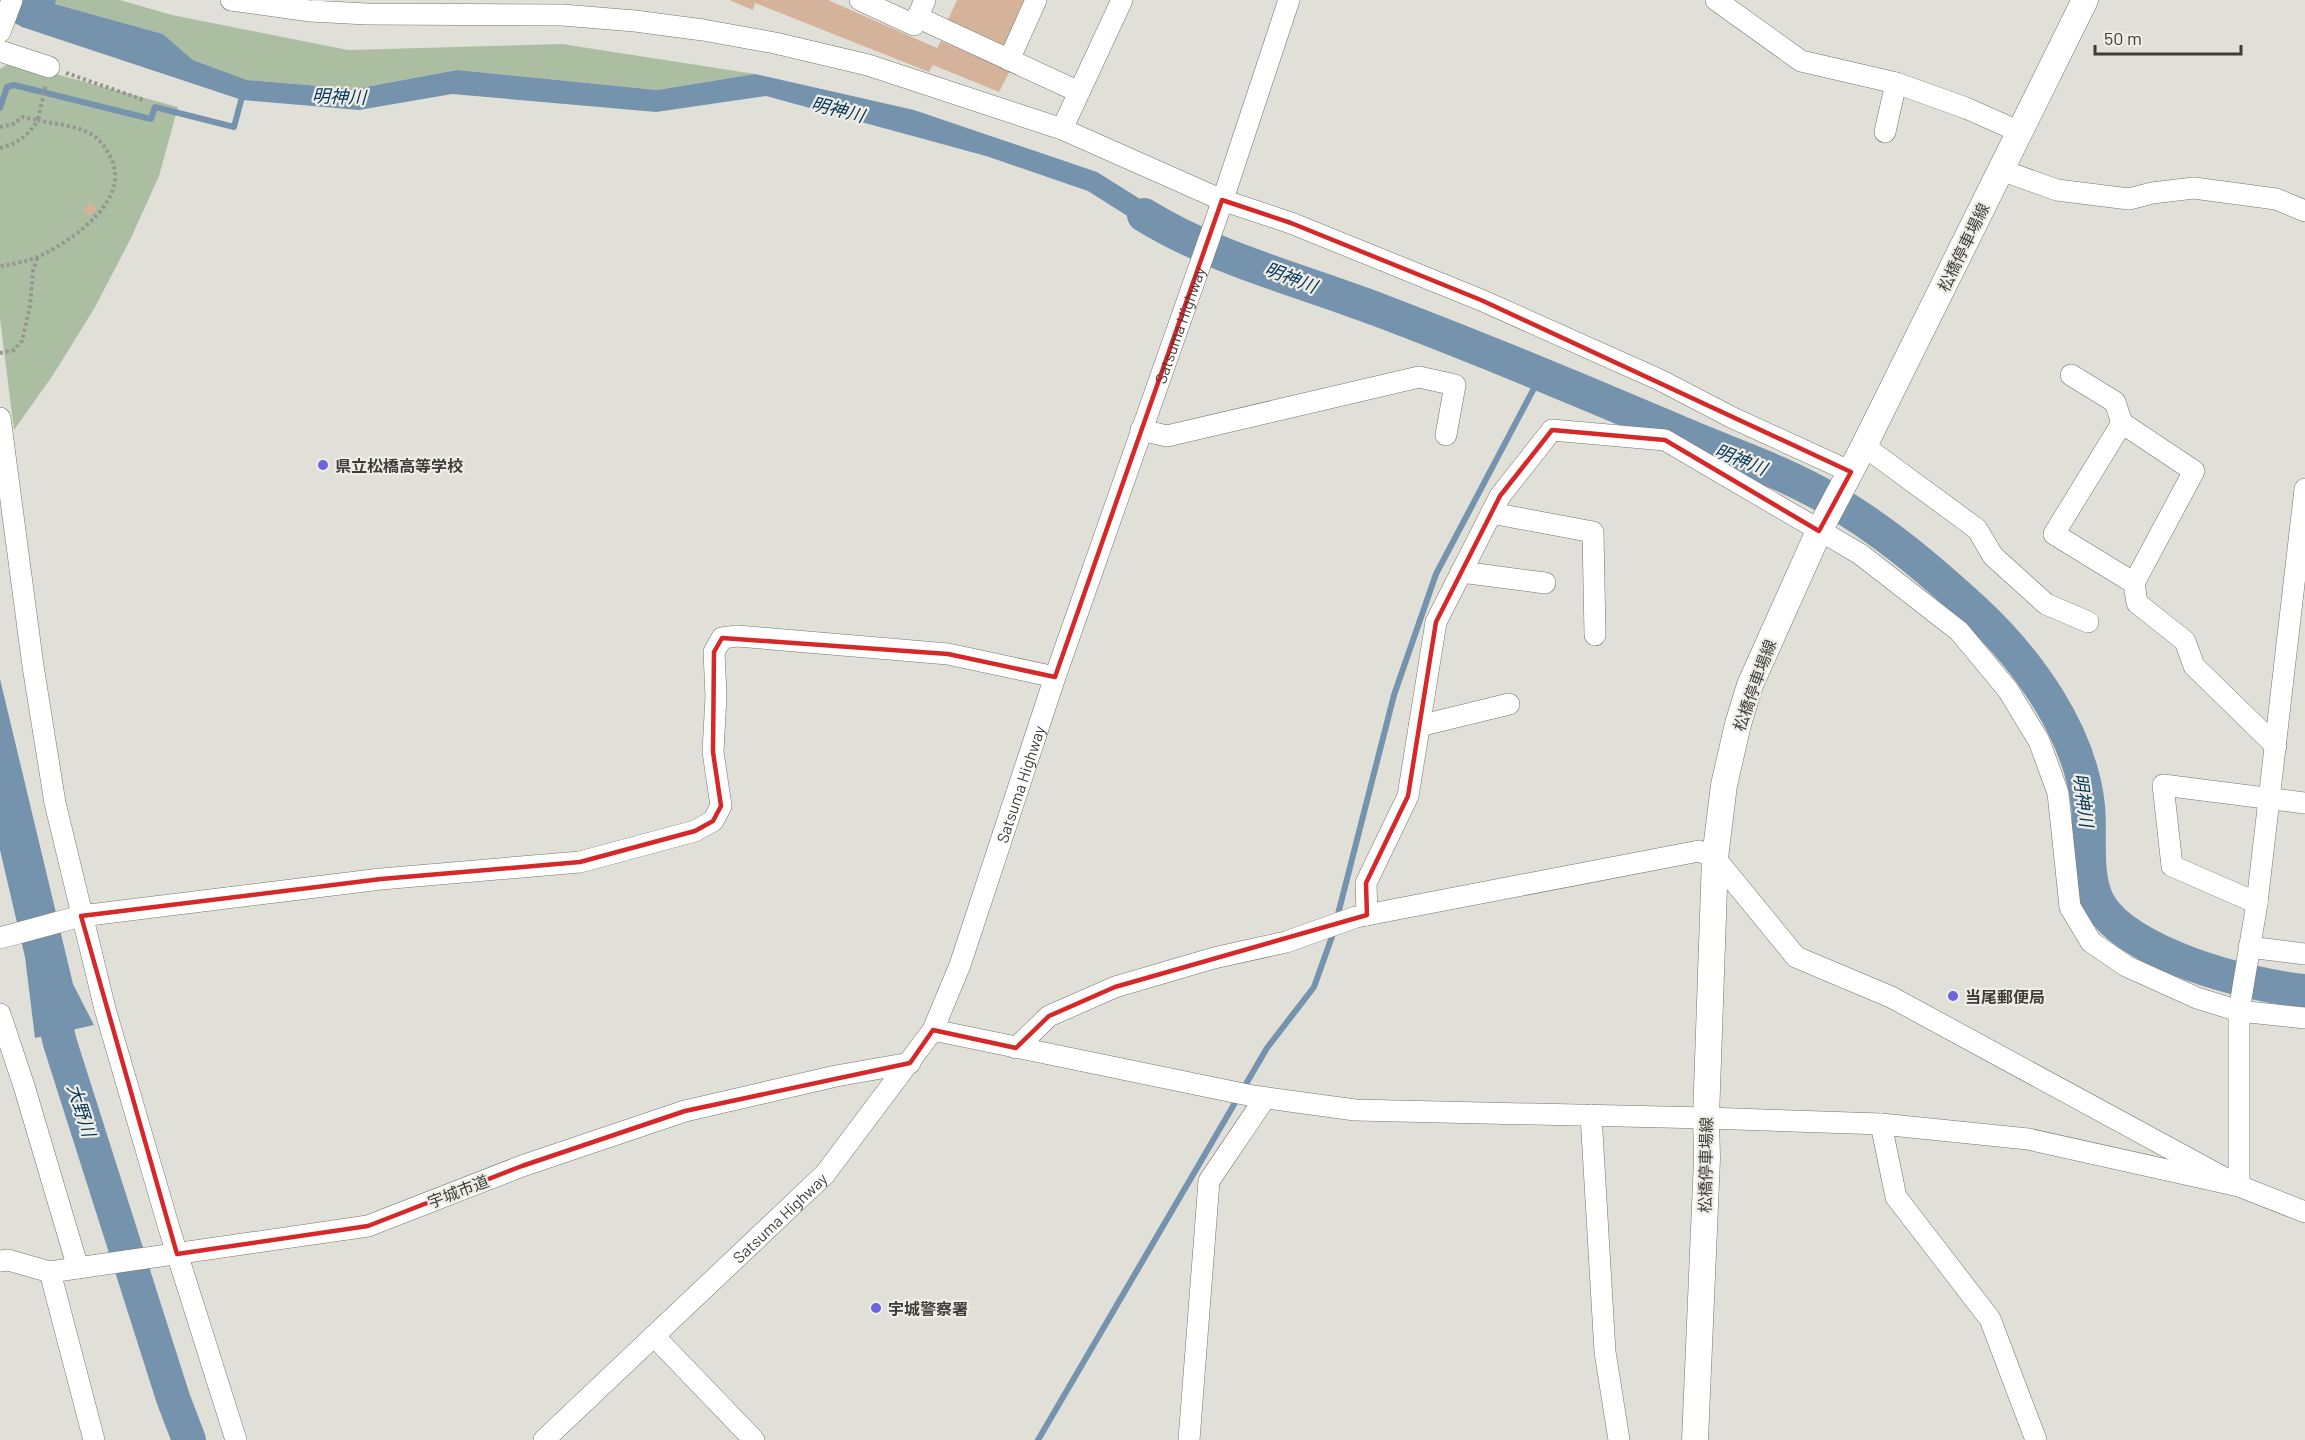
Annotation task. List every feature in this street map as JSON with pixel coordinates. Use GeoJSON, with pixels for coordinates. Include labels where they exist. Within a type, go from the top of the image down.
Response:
{"type":"FeatureCollection","features":[{"type":"Feature","properties":{"kind":"main road","name":"松橋停車場線"},"geometry":{"type":"LineString","coordinates":[[1695,1440],[1707,1159],[1706,1118],[1715,858],[1724,785],[1738,724],[1765,649],[1822,525],[1864,446],[2085,0]]}},
{"type":"Feature","properties":{"kind":"street"},"geometry":{"type":"LineString","coordinates":[[0,32],[12,0]]}},
{"type":"Feature","properties":{"kind":"street"},"geometry":{"type":"LineString","coordinates":[[231,0],[310,11],[397,7],[519,7],[562,15],[703,30],[775,43],[868,65],[1062,129],[1221,204],[1291,223],[1481,300],[1660,380],[1847,479]]}},
{"type":"Feature","properties":{"kind":"street"},"geometry":{"type":"LineString","coordinates":[[860,0],[914,25],[921,8],[1009,60],[1079,92]]}},
{"type":"Feature","properties":{"kind":"street"},"geometry":{"type":"LineString","coordinates":[[1009,60],[1036,0]]}},
{"type":"Feature","properties":{"kind":"street"},"geometry":{"type":"LineString","coordinates":[[1062,129],[1122,0]]}},
{"type":"Feature","properties":{"kind":"street","name":"Satsuma Highway"},"geometry":{"type":"LineString","coordinates":[[544,1440],[825,1174],[933,1030],[960,965],[1055,677],[1221,204],[1289,0]]}},
{"type":"Feature","properties":{"kind":"street"},"geometry":{"type":"LineString","coordinates":[[1716,0],[1802,61],[1896,83],[1966,108],[2020,132]]}},
{"type":"Feature","properties":{"kind":"street"},"geometry":{"type":"LineString","coordinates":[[0,51],[47,76]]}},
{"type":"Feature","properties":{"kind":"street"},"geometry":{"type":"LineString","coordinates":[[1885,132],[1896,83]]}},
{"type":"Feature","properties":{"kind":"street"},"geometry":{"type":"LineString","coordinates":[[2001,170],[2057,190],[2129,199],[2152,193],[2194,188],[2276,199],[2305,211]]}},
{"type":"Feature","properties":{"kind":"street"},"geometry":{"type":"LineString","coordinates":[[2071,375],[2115,402],[2122,423],[2194,471],[2134,583],[2137,603],[2185,641],[2194,666],[2276,746]]}},
{"type":"Feature","properties":{"kind":"street"},"geometry":{"type":"LineString","coordinates":[[1141,430],[1167,436],[1419,377],[1455,385],[1446,435]]}},
{"type":"Feature","properties":{"kind":"street"},"geometry":{"type":"LineString","coordinates":[[0,418],[33,666],[55,803],[77,917],[175,1255],[236,1440]]}},
{"type":"Feature","properties":{"kind":"street"},"geometry":{"type":"LineString","coordinates":[[2122,423],[2054,534],[2134,583]]}},
{"type":"Feature","properties":{"kind":"street"},"geometry":{"type":"LineString","coordinates":[[1362,916],[1366,883],[1408,796],[1436,622],[1500,496],[1552,430],[1665,440],[1822,525],[1959,631],[2008,690],[2039,741],[2058,794],[2070,907],[2091,942],[2126,966],[2196,998],[2240,1009],[2305,1018]]}},
{"type":"Feature","properties":{"kind":"street"},"geometry":{"type":"LineString","coordinates":[[1864,446],[1977,529],[1993,556],[2046,604],[2088,622]]}},
{"type":"Feature","properties":{"kind":"street"},"geometry":{"type":"LineString","coordinates":[[2239,1186],[2240,1009],[2257,903],[2276,746],[2297,633],[2305,489]]}},
{"type":"Feature","properties":{"kind":"street"},"geometry":{"type":"LineString","coordinates":[[1491,513],[1593,532],[1594,635]]}},
{"type":"Feature","properties":{"kind":"street"},"geometry":{"type":"LineString","coordinates":[[1461,572],[1545,582]]}},
{"type":"Feature","properties":{"kind":"street"},"geometry":{"type":"LineString","coordinates":[[5,936],[77,917],[381,879],[580,862],[695,831],[712,821],[721,806],[713,752],[716,696],[714,652],[722,638],[737,636],[937,653],[1055,677]]}},
{"type":"Feature","properties":{"kind":"street"},"geometry":{"type":"LineString","coordinates":[[1419,726],[1509,704]]}},
{"type":"Feature","properties":{"kind":"street"},"geometry":{"type":"LineString","coordinates":[[2257,903],[2172,866],[2163,784],[2305,803]]}},
{"type":"Feature","properties":{"kind":"street"},"geometry":{"type":"LineString","coordinates":[[1016,1048],[1048,1016],[1115,987],[1214,958],[1286,942],[1362,916],[1699,851],[1715,858],[1796,957],[1891,997],[2239,1186],[2305,1212]]}},
{"type":"Feature","properties":{"kind":"street"},"geometry":{"type":"LineString","coordinates":[[2247,955],[2305,954]]}},
{"type":"Feature","properties":{"kind":"street"},"geometry":{"type":"LineString","coordinates":[[0,1014],[83,1267]]}},
{"type":"Feature","properties":{"kind":"street"},"geometry":{"type":"LineString","coordinates":[[933,1030],[1259,1097],[1355,1110],[1881,1124],[2028,1138],[2239,1186]]}},
{"type":"Feature","properties":{"kind":"street","name":"宇城市道"},"geometry":{"type":"LineString","coordinates":[[0,1261],[8,1260],[50,1272],[369,1226],[522,1166],[685,1111],[910,1063]]}},
{"type":"Feature","properties":{"kind":"street"},"geometry":{"type":"LineString","coordinates":[[1189,1440],[1209,1181],[1259,1097]]}},
{"type":"Feature","properties":{"kind":"street"},"geometry":{"type":"LineString","coordinates":[[1591,1115],[1605,1352],[1619,1440]]}},
{"type":"Feature","properties":{"kind":"street"},"geometry":{"type":"LineString","coordinates":[[1881,1124],[1896,1197],[1990,1319],[2036,1440]]}},
{"type":"Feature","properties":{"kind":"street"},"geometry":{"type":"LineString","coordinates":[[50,1272],[94,1440]]}},
{"type":"Feature","properties":{"kind":"street"},"geometry":{"type":"LineString","coordinates":[[654,1336],[754,1440]]}},
{"type":"Feature","properties":{"kind":"path"},"geometry":{"type":"LineString","coordinates":[[0,148],[9,146],[30,133],[38,120],[47,76],[144,100]]}},
{"type":"Feature","properties":{"kind":"path"},"geometry":{"type":"LineString","coordinates":[[0,127],[13,124],[23,117],[88,132],[106,147],[115,165],[115,186],[103,210],[76,234],[38,256],[21,263],[0,266]]}},
{"type":"Feature","properties":{"kind":"path"},"geometry":{"type":"LineString","coordinates":[[0,353],[14,350],[22,341],[30,306],[33,272],[38,256]]}},
{"type":"Feature","properties":{"kind":"highlighted area"},"geometry":{"type":"Polygon","coordinates":[[[1222,200],[1291,223],[1481,300],[1851,472],[1819,531],[1665,440],[1552,430],[1500,496],[1436,622],[1408,796],[1366,883],[1367,915],[1115,987],[1049,1016],[1016,1048],[933,1030],[910,1063],[685,1111],[522,1166],[368,1226],[177,1254],[81,916],[381,879],[580,862],[695,831],[713,821],[721,806],[713,752],[714,652],[722,638],[948,654],[1055,677],[1222,200]]]}},
{"type":"Feature","properties":{"kind":"green space"},"geometry":{"type":"Polygon","coordinates":[[[56,0],[120,0],[172,15],[348,50],[562,44],[755,74],[657,90],[457,70],[355,89],[247,80],[193,60],[163,34],[55,4],[56,0]]]}},
{"type":"Feature","properties":{"kind":"green space"},"geometry":{"type":"Polygon","coordinates":[[[11,62],[178,107],[159,176],[131,238],[94,309],[53,375],[14,430],[0,319],[0,69],[11,62]]]}},
{"type":"Feature","properties":{"kind":"water"},"geometry":{"type":"Polygon","coordinates":[[[0,0],[56,0],[55,4],[163,34],[193,60],[247,80],[355,89],[457,70],[657,90],[755,74],[914,110],[1097,172],[1188,229],[1178,248],[1088,191],[986,156],[766,96],[656,112],[452,94],[359,110],[242,100],[22,27],[0,15],[0,0]]]}},
{"type":"Feature","properties":{"kind":"water"},"geometry":{"type":"Polygon","coordinates":[[[0,679],[73,984],[94,1025],[35,1038],[25,957],[0,850],[0,679]]]}},
{"type":"Feature","properties":{"kind":"building"},"geometry":{"type":"Polygon","coordinates":[[[729,0],[828,0],[937,48],[941,41],[1010,71],[999,92],[933,65],[929,72],[755,3],[753,10],[729,0]]]}},
{"type":"Feature","properties":{"kind":"building"},"geometry":{"type":"Polygon","coordinates":[[[957,0],[1029,0],[1006,52],[946,24],[957,0]]]}},
{"type":"Feature","properties":{"kind":"building"},"geometry":{"type":"Polygon","coordinates":[[[91,202],[97,209],[88,216],[83,209],[91,202]]]}},
{"type":"Feature","properties":{"kind":"waterway"},"geometry":{"type":"LineString","coordinates":[[0,108],[7,87],[14,85],[151,119],[155,107],[234,127],[243,93]]}},
{"type":"Feature","properties":{"kind":"waterway","name":"明神川"},"geometry":{"type":"LineString","coordinates":[[1144,215],[1229,256],[1454,339],[1771,470],[1808,487],[1866,522],[1922,564],[1974,610],[2013,651],[2032,674],[2048,699],[2063,725],[2083,778],[2089,817],[2091,880],[2098,902],[2112,921],[2161,952],[2191,964],[2253,982],[2305,991]]}},
{"type":"Feature","properties":{"kind":"waterway"},"geometry":{"type":"LineString","coordinates":[[1337,918],[1394,695],[1436,574],[1541,375]]}},
{"type":"Feature","properties":{"kind":"waterway"},"geometry":{"type":"LineString","coordinates":[[1038,1440],[1267,1048],[1314,987],[1334,931]]}},
{"type":"Feature","properties":{"kind":"waterway","name":"大野川"},"geometry":{"type":"LineString","coordinates":[[47,988],[60,1043],[173,1398],[189,1440]]}},
{"type":"Feature","properties":{"kind":"place","name":"県立松橋高等学校"},"geometry":{"type":"Point","coordinates":[323,465]}},
{"type":"Feature","properties":{"kind":"place","name":"当尾郵便局"},"geometry":{"type":"Point","coordinates":[1953,996]}},
{"type":"Feature","properties":{"kind":"place","name":"宇城警察署"},"geometry":{"type":"Point","coordinates":[876,1308]}}]}
